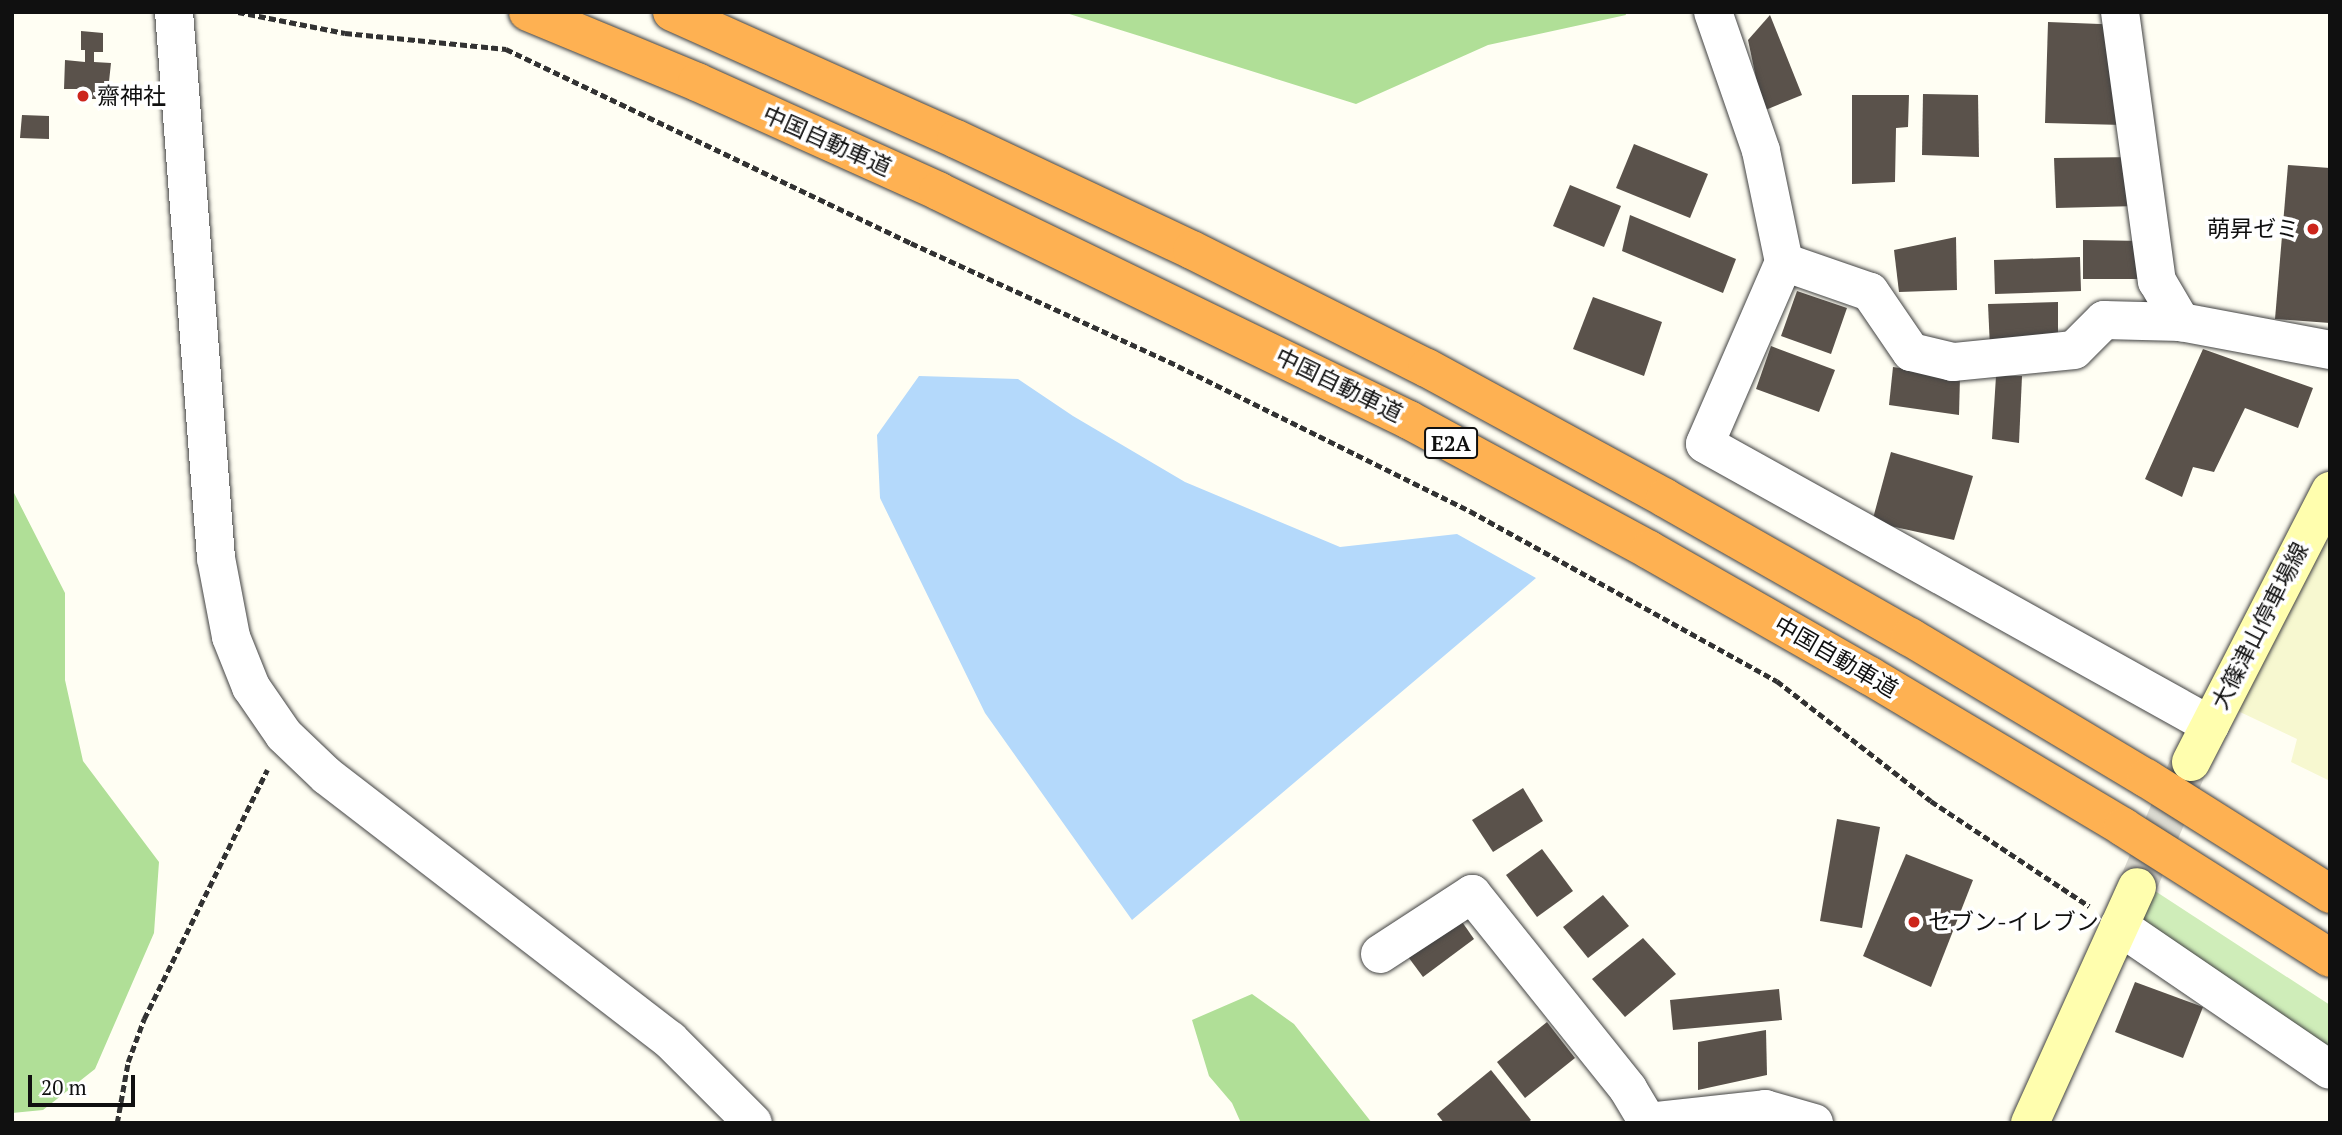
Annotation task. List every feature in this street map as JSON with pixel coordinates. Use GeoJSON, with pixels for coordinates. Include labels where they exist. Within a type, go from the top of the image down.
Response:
{"type":"FeatureCollection","features":[{"type":"Feature","properties":{"kind":"highway","name":"中国自動車道"},"geometry":{"type":"LineString","coordinates":[[528,12],[697,82],[938,191],[1409,420],[1650,550],[1870,676],[2123,827],[2330,958]]}},
{"type":"Feature","properties":{"kind":"highway","name":"E2A"},"geometry":{"type":"LineString","coordinates":[[672,12],[956,139],[1192,250],[1427,368],[1665,498],[1910,637],[2146,778],[2330,894]]}},
{"type":"Feature","properties":{"kind":"main road","name":"大篠津山停車場線"},"geometry":{"type":"LineString","coordinates":[[2191,762],[2330,491]]}},
{"type":"Feature","properties":{"kind":"main road"},"geometry":{"type":"LineString","coordinates":[[2031,1123],[2137,887]]}},
{"type":"Feature","properties":{"kind":"street"},"geometry":{"type":"LineString","coordinates":[[174,12],[216,558],[231,637],[251,687],[284,735],[327,776],[670,1040],[753,1123]]}},
{"type":"Feature","properties":{"kind":"street"},"geometry":{"type":"LineString","coordinates":[[1713,12],[1761,151],[1784,262],[1705,444],[2210,725]]}},
{"type":"Feature","properties":{"kind":"street"},"geometry":{"type":"LineString","coordinates":[[2120,12],[2157,281],[2181,322]]}},
{"type":"Feature","properties":{"kind":"street"},"geometry":{"type":"LineString","coordinates":[[1784,262],[1870,292],[1911,352],[1953,362],[2014,359],[2074,350],[2104,320],[2181,322],[2330,350]]}},
{"type":"Feature","properties":{"kind":"street"},"geometry":{"type":"LineString","coordinates":[[1380,954],[1472,894],[1628,1089],[1648,1122],[1763,1116],[1814,1123]]}},
{"type":"Feature","properties":{"kind":"street"},"geometry":{"type":"LineString","coordinates":[[2119,926],[2330,1070]]}},
{"type":"Feature","properties":{"kind":"path"},"geometry":{"type":"LineString","coordinates":[[238,12],[345,33],[506,49],[911,243],[1178,366],[1470,511],[1777,681],[1931,801],[2119,926]]}},
{"type":"Feature","properties":{"kind":"path"},"geometry":{"type":"LineString","coordinates":[[117,1123],[128,1062],[144,1019],[284,735]]}},
{"type":"Feature","properties":{"kind":"green space"},"geometry":{"type":"Polygon","coordinates":[[[1063,12],[1625,12],[1626,15],[1488,45],[1356,104],[1063,12]]]}},
{"type":"Feature","properties":{"kind":"green space"},"geometry":{"type":"Polygon","coordinates":[[[12,489],[65,593],[65,680],[83,761],[159,862],[154,933],[95,1069],[43,1110],[12,1113],[12,489]]]}},
{"type":"Feature","properties":{"kind":"green space"},"geometry":{"type":"Polygon","coordinates":[[[2330,512],[2330,781],[2291,762],[2297,739],[2238,711],[2330,512]]]}},
{"type":"Feature","properties":{"kind":"green space"},"geometry":{"type":"Polygon","coordinates":[[[2152,889],[2330,1005],[2330,1048],[2142,920],[2152,889]]]}},
{"type":"Feature","properties":{"kind":"green space"},"geometry":{"type":"Polygon","coordinates":[[[1252,994],[1294,1024],[1372,1123],[1241,1123],[1232,1103],[1209,1076],[1192,1020],[1252,994]]]}},
{"type":"Feature","properties":{"kind":"water"},"geometry":{"type":"Polygon","coordinates":[[[919,376],[1018,379],[1073,416],[1185,482],[1340,547],[1457,534],[1536,578],[1132,920],[985,713],[880,498],[877,435],[919,376]]]}},
{"type":"Feature","properties":{"kind":"building"},"geometry":{"type":"Polygon","coordinates":[[[1770,15],[1802,95],[1763,111],[1748,40],[1770,15]]]}},
{"type":"Feature","properties":{"kind":"building"},"geometry":{"type":"Polygon","coordinates":[[[2048,22],[2126,25],[2123,125],[2045,123],[2048,22]]]}},
{"type":"Feature","properties":{"kind":"building"},"geometry":{"type":"Polygon","coordinates":[[[81,31],[103,33],[103,52],[94,52],[94,62],[111,63],[108,91],[98,91],[98,99],[80,99],[80,89],[64,89],[65,60],[85,62],[85,50],[81,50],[81,31]]]}},
{"type":"Feature","properties":{"kind":"building"},"geometry":{"type":"Polygon","coordinates":[[[1923,94],[1978,95],[1979,157],[1922,155],[1923,94]]]}},
{"type":"Feature","properties":{"kind":"building"},"geometry":{"type":"Polygon","coordinates":[[[1852,95],[1909,95],[1908,127],[1896,128],[1895,182],[1852,184],[1852,95]]]}},
{"type":"Feature","properties":{"kind":"building"},"geometry":{"type":"Polygon","coordinates":[[[22,115],[49,116],[49,139],[20,138],[22,115]]]}},
{"type":"Feature","properties":{"kind":"building"},"geometry":{"type":"Polygon","coordinates":[[[1634,144],[1708,174],[1690,218],[1616,188],[1634,144]]]}},
{"type":"Feature","properties":{"kind":"building"},"geometry":{"type":"Polygon","coordinates":[[[2138,157],[2138,206],[2056,208],[2054,158],[2138,157]]]}},
{"type":"Feature","properties":{"kind":"building"},"geometry":{"type":"Polygon","coordinates":[[[2288,165],[2330,168],[2330,323],[2275,319],[2288,165]]]}},
{"type":"Feature","properties":{"kind":"building"},"geometry":{"type":"Polygon","coordinates":[[[1570,185],[1621,206],[1604,247],[1553,226],[1570,185]]]}},
{"type":"Feature","properties":{"kind":"building"},"geometry":{"type":"Polygon","coordinates":[[[1630,215],[1736,259],[1723,293],[1622,251],[1630,215]]]}},
{"type":"Feature","properties":{"kind":"building"},"geometry":{"type":"Polygon","coordinates":[[[1956,237],[1957,290],[1899,292],[1894,250],[1956,237]]]}},
{"type":"Feature","properties":{"kind":"building"},"geometry":{"type":"Polygon","coordinates":[[[2083,240],[2144,241],[2143,279],[2083,279],[2083,240]]]}},
{"type":"Feature","properties":{"kind":"building"},"geometry":{"type":"Polygon","coordinates":[[[2080,257],[2081,291],[1995,294],[1994,260],[2080,257]]]}},
{"type":"Feature","properties":{"kind":"building"},"geometry":{"type":"Polygon","coordinates":[[[1797,291],[1847,308],[1831,354],[1781,336],[1797,291]]]}},
{"type":"Feature","properties":{"kind":"building"},"geometry":{"type":"Polygon","coordinates":[[[1593,297],[1662,322],[1644,376],[1573,349],[1593,297]]]}},
{"type":"Feature","properties":{"kind":"building"},"geometry":{"type":"Polygon","coordinates":[[[2058,302],[2058,348],[1990,348],[1988,304],[2058,302]]]}},
{"type":"Feature","properties":{"kind":"building"},"geometry":{"type":"Polygon","coordinates":[[[1771,346],[1835,370],[1819,412],[1756,389],[1771,346]]]}},
{"type":"Feature","properties":{"kind":"building"},"geometry":{"type":"Polygon","coordinates":[[[2203,349],[2313,388],[2298,428],[2245,408],[2214,472],[2193,467],[2182,497],[2145,479],[2203,349]]]}},
{"type":"Feature","properties":{"kind":"building"},"geometry":{"type":"Polygon","coordinates":[[[1893,367],[1960,377],[1959,415],[1889,405],[1893,367]]]}},
{"type":"Feature","properties":{"kind":"building"},"geometry":{"type":"Polygon","coordinates":[[[1996,376],[2022,376],[2019,443],[1992,439],[1996,376]]]}},
{"type":"Feature","properties":{"kind":"building"},"geometry":{"type":"Polygon","coordinates":[[[1891,452],[1973,476],[1954,540],[1872,522],[1891,452]]]}},
{"type":"Feature","properties":{"kind":"building"},"geometry":{"type":"Polygon","coordinates":[[[1523,788],[1543,821],[1493,852],[1472,820],[1523,788]]]}},
{"type":"Feature","properties":{"kind":"building"},"geometry":{"type":"Polygon","coordinates":[[[1837,819],[1880,827],[1862,928],[1820,921],[1837,819]]]}},
{"type":"Feature","properties":{"kind":"building"},"geometry":{"type":"Polygon","coordinates":[[[1542,849],[1573,891],[1537,917],[1506,875],[1542,849]]]}},
{"type":"Feature","properties":{"kind":"building"},"geometry":{"type":"Polygon","coordinates":[[[1906,854],[1973,880],[1931,987],[1863,956],[1906,854]]]}},
{"type":"Feature","properties":{"kind":"building"},"geometry":{"type":"Polygon","coordinates":[[[1603,895],[1629,926],[1588,958],[1563,927],[1603,895]]]}},
{"type":"Feature","properties":{"kind":"building"},"geometry":{"type":"Polygon","coordinates":[[[1458,916],[1474,939],[1423,977],[1406,954],[1458,916]]]}},
{"type":"Feature","properties":{"kind":"building"},"geometry":{"type":"Polygon","coordinates":[[[1643,938],[1676,974],[1625,1017],[1592,979],[1643,938]]]}},
{"type":"Feature","properties":{"kind":"building"},"geometry":{"type":"Polygon","coordinates":[[[2135,982],[2203,1007],[2183,1058],[2115,1032],[2135,982]]]}},
{"type":"Feature","properties":{"kind":"building"},"geometry":{"type":"Polygon","coordinates":[[[1779,989],[1782,1020],[1673,1030],[1670,1000],[1779,989]]]}},
{"type":"Feature","properties":{"kind":"building"},"geometry":{"type":"Polygon","coordinates":[[[1547,1022],[1575,1058],[1525,1098],[1497,1062],[1547,1022]]]}},
{"type":"Feature","properties":{"kind":"building"},"geometry":{"type":"Polygon","coordinates":[[[1766,1030],[1767,1075],[1698,1090],[1698,1042],[1766,1030]]]}},
{"type":"Feature","properties":{"kind":"building"},"geometry":{"type":"Polygon","coordinates":[[[1491,1070],[1531,1120],[1527,1123],[1444,1123],[1437,1114],[1491,1070]]]}},
{"type":"Feature","properties":{"kind":"tunnel"},"geometry":{"type":"LineString","coordinates":[[2137,887],[2188,767]]}},
{"type":"Feature","properties":{"kind":"place","name":"齋神社"},"geometry":{"type":"Point","coordinates":[83,96]}},
{"type":"Feature","properties":{"kind":"place","name":"萌昇ゼミ"},"geometry":{"type":"Point","coordinates":[2313,229]}},
{"type":"Feature","properties":{"kind":"place","name":"セブン-イレブン"},"geometry":{"type":"Point","coordinates":[1914,922]}}]}
